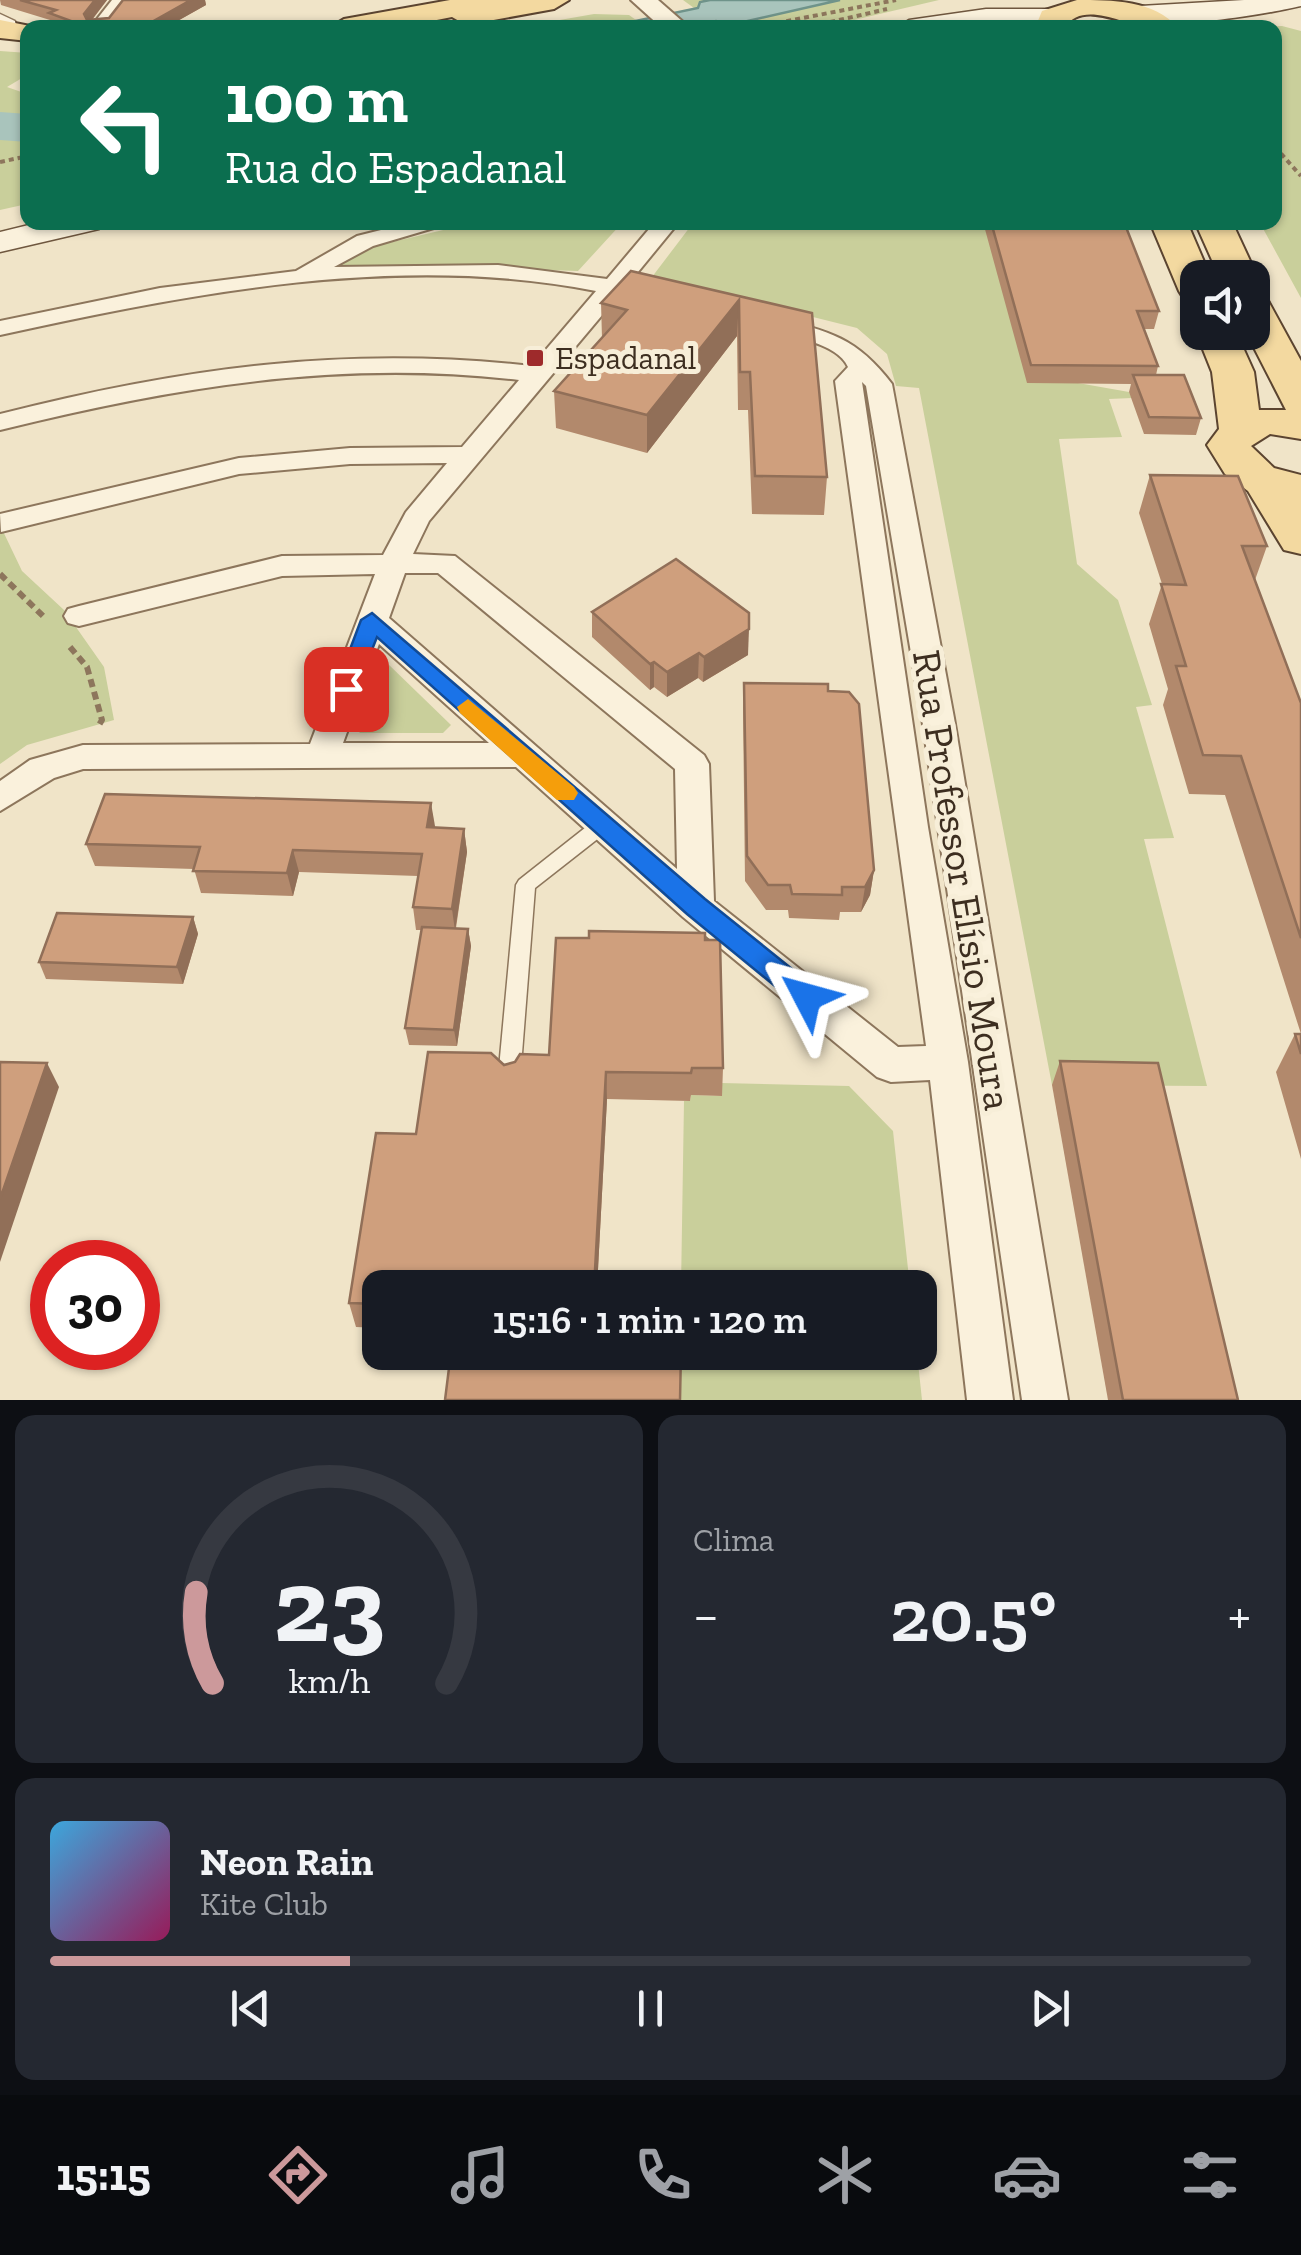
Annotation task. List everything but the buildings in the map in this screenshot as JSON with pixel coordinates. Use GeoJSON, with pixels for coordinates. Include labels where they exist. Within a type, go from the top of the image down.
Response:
{"type":"FeatureCollection","features":[{"type":"Feature","properties":{"kind":"main road"},"geometry":{"type":"LineString","coordinates":[[388,20],[499,0]]}},
{"type":"Feature","properties":{"kind":"main road"},"geometry":{"type":"LineString","coordinates":[[445,20],[554,0]]}},
{"type":"Feature","properties":{"kind":"main road"},"geometry":{"type":"LineString","coordinates":[[905,17],[1213,14],[1295,0]]}},
{"type":"Feature","properties":{"kind":"main road"},"geometry":{"type":"LineString","coordinates":[[1242,20],[1301,13]]}},
{"type":"Feature","properties":{"kind":"main road"},"geometry":{"type":"LineString","coordinates":[[0,242],[52,230]]}},
{"type":"Feature","properties":{"kind":"main road"},"geometry":{"type":"LineString","coordinates":[[1171,230],[1185,260]]}},
{"type":"Feature","properties":{"kind":"main road"},"geometry":{"type":"LineString","coordinates":[[1217,230],[1231,260]]}},
{"type":"Feature","properties":{"kind":"main road"},"geometry":{"type":"LineString","coordinates":[[1270,340],[1301,401]]}},
{"type":"Feature","properties":{"kind":"main road"},"geometry":{"type":"LineString","coordinates":[[1224,350],[1233,372],[1240,428]]}},
{"type":"Feature","properties":{"kind":"main road"},"geometry":{"type":"LineString","coordinates":[[1301,426],[1262,422],[1240,428],[1228,445],[1238,465],[1283,486],[1301,539]]}},
{"type":"Feature","properties":{"kind":"street"},"geometry":{"type":"LineString","coordinates":[[106,20],[122,0]]}},
{"type":"Feature","properties":{"kind":"street"},"geometry":{"type":"LineString","coordinates":[[648,4],[668,20]]}},
{"type":"Feature","properties":{"kind":"street"},"geometry":{"type":"LineString","coordinates":[[298,277],[365,241],[410,230]]}},
{"type":"Feature","properties":{"kind":"street"},"geometry":{"type":"LineString","coordinates":[[321,758],[394,563],[416,518],[661,230]]}},
{"type":"Feature","properties":{"kind":"street"},"geometry":{"type":"LineString","coordinates":[[0,328],[119,301],[298,277],[415,272],[575,278],[679,301]]}},
{"type":"Feature","properties":{"kind":"street","name":"Rua Professor Elísio Moura"},"geometry":{"type":"LineString","coordinates":[[750,319],[822,337],[856,354],[862,369],[879,384],[1045,1400]]}},
{"type":"Feature","properties":{"kind":"street"},"geometry":{"type":"LineString","coordinates":[[0,422],[124,389],[272,368],[451,362],[535,374]]}},
{"type":"Feature","properties":{"kind":"street","name":"Rua Professor Elísio Moura"},"geometry":{"type":"LineString","coordinates":[[862,369],[848,380],[948,1062],[990,1400]]}},
{"type":"Feature","properties":{"kind":"street"},"geometry":{"type":"LineString","coordinates":[[2,523],[240,466],[350,456],[470,455]]}},
{"type":"Feature","properties":{"kind":"street"},"geometry":{"type":"LineString","coordinates":[[66,628],[282,566],[445,562],[692,764],[696,907]]}},
{"type":"Feature","properties":{"kind":"street"},"geometry":{"type":"LineString","coordinates":[[372,620],[696,907],[891,1065],[948,1062]]}},
{"type":"Feature","properties":{"kind":"street"},"geometry":{"type":"LineString","coordinates":[[6,793],[42,770],[83,757],[521,755]]}},
{"type":"Feature","properties":{"kind":"lane"},"geometry":{"type":"LineString","coordinates":[[509,1080],[526,886],[602,825]]}},
{"type":"Feature","properties":{"kind":"path"},"geometry":{"type":"LineString","coordinates":[[792,20],[896,0]]}},
{"type":"Feature","properties":{"kind":"path"},"geometry":{"type":"LineString","coordinates":[[877,20],[905,17]]}},
{"type":"Feature","properties":{"kind":"path"},"geometry":{"type":"LineString","coordinates":[[1282,155],[1301,176]]}},
{"type":"Feature","properties":{"kind":"path"},"geometry":{"type":"LineString","coordinates":[[0,574],[66,628],[87,667],[102,720],[83,757]]}},
{"type":"Feature","properties":{"kind":"green space"},"geometry":{"type":"Polygon","coordinates":[[[683,0],[939,0],[854,20],[710,20],[683,0]]]}},
{"type":"Feature","properties":{"kind":"green space"},"geometry":{"type":"Polygon","coordinates":[[[594,14],[629,15],[636,20],[560,20],[594,14]]]}},
{"type":"Feature","properties":{"kind":"green space"},"geometry":{"type":"Polygon","coordinates":[[[1282,26],[1301,31],[1301,298],[1264,230],[1282,230],[1282,26]]]}},
{"type":"Feature","properties":{"kind":"green space"},"geometry":{"type":"Polygon","coordinates":[[[0,51],[20,52],[20,79],[7,87],[20,92],[20,206],[0,210],[0,51]]]}},
{"type":"Feature","properties":{"kind":"green space"},"geometry":{"type":"Polygon","coordinates":[[[443,230],[616,230],[578,271],[421,266],[329,269],[375,246],[443,230]]]}},
{"type":"Feature","properties":{"kind":"green space"},"geometry":{"type":"Polygon","coordinates":[[[688,230],[987,230],[1078,383],[1129,392],[1132,398],[1109,399],[1122,437],[1059,439],[1077,564],[1118,600],[1152,705],[1136,707],[1174,838],[1144,839],[1207,1086],[1052,1085],[919,388],[896,386],[887,354],[857,328],[652,277],[688,230]]]}},
{"type":"Feature","properties":{"kind":"green space"},"geometry":{"type":"Polygon","coordinates":[[[0,525],[22,571],[64,610],[104,667],[114,720],[27,745],[0,764],[0,525]]]}},
{"type":"Feature","properties":{"kind":"green space"},"geometry":{"type":"Polygon","coordinates":[[[387,663],[451,725],[443,733],[360,733],[352,725],[377,665],[387,663]]]}},
{"type":"Feature","properties":{"kind":"green space"},"geometry":{"type":"Polygon","coordinates":[[[721,1083],[849,1086],[893,1131],[908,1270],[681,1270],[684,1101],[690,1101],[691,1095],[721,1096],[721,1083]]]}},
{"type":"Feature","properties":{"kind":"green space"},"geometry":{"type":"Polygon","coordinates":[[[680,1370],[919,1370],[922,1400],[679,1400],[680,1370]]]}},
{"type":"Feature","properties":{"kind":"water"},"geometry":{"type":"Polygon","coordinates":[[[840,0],[752,20],[640,20],[698,8],[700,2],[840,0]]]}},
{"type":"Feature","properties":{"kind":"waterway"},"geometry":{"type":"LineString","coordinates":[[0,126],[20,127]]}},
{"type":"Feature","properties":{"kind":"slow traffic"},"geometry":{"type":"LineString","coordinates":[[468,707],[566,793]]}},
{"type":"Feature","properties":{"kind":"place","name":"Espadanal"},"geometry":{"type":"Point","coordinates":[535,358]}},
{"type":"Feature","properties":{"kind":"route"},"geometry":{"type":"LineString","coordinates":[[346,689],[372,620],[696,907],[807,997]]}}]}
